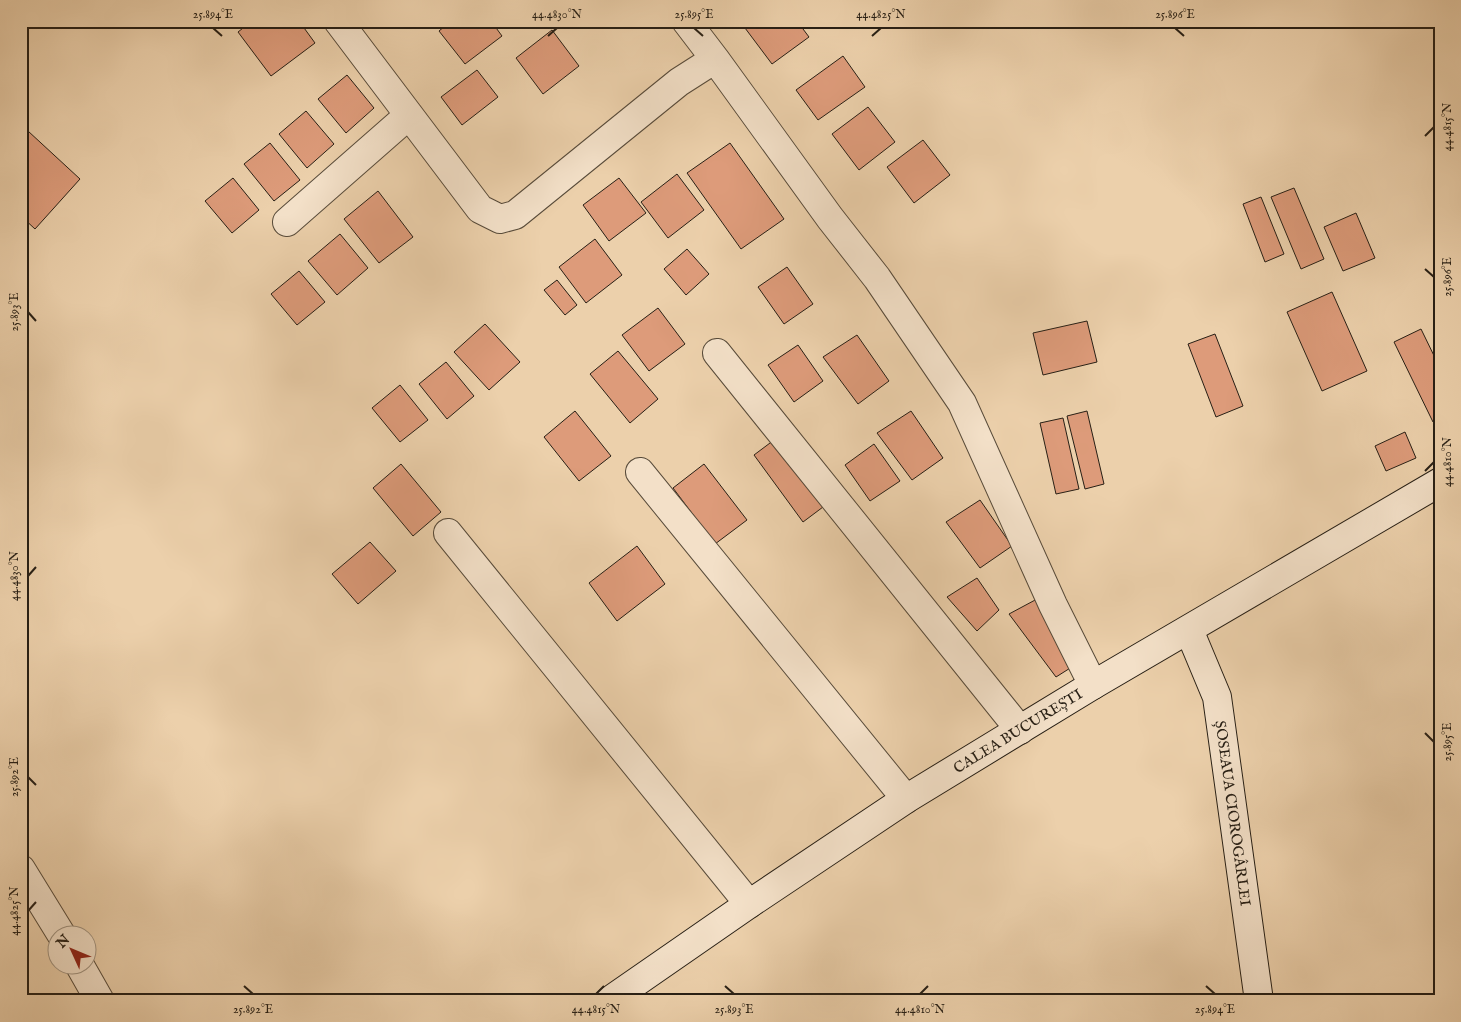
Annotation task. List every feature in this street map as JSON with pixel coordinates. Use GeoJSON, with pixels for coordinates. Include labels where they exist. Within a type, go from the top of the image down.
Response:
{"type":"FeatureCollection","features":[{"type":"Feature","properties":{"kind":"street"},"geometry":{"type":"LineString","coordinates":[[338,21],[480,209],[500,219],[515,215],[679,82],[715,59]]}},
{"type":"Feature","properties":{"kind":"street"},"geometry":{"type":"LineString","coordinates":[[686,21],[830,218],[878,278],[962,403],[1053,605],[1093,685]]}},
{"type":"Feature","properties":{"kind":"street"},"geometry":{"type":"LineString","coordinates":[[288,222],[409,115]]}},
{"type":"Feature","properties":{"kind":"street"},"geometry":{"type":"LineString","coordinates":[[717,353],[1020,730]]}},
{"type":"Feature","properties":{"kind":"street"},"geometry":{"type":"LineString","coordinates":[[640,472],[906,799]]}},
{"type":"Feature","properties":{"kind":"street","name":"CALEA BUCUREȘTI"},"geometry":{"type":"LineString","coordinates":[[609,1001],[906,799],[1093,685],[1440,482]]}},
{"type":"Feature","properties":{"kind":"street"},"geometry":{"type":"LineString","coordinates":[[448,533],[749,904]]}},
{"type":"Feature","properties":{"kind":"street","name":"ȘOSEAUA CIOROGÂRLEI"},"geometry":{"type":"LineString","coordinates":[[1189,630],[1217,697],[1259,1001]]}},
{"type":"Feature","properties":{"kind":"street"},"geometry":{"type":"LineString","coordinates":[[21,869],[55,924]]}},
{"type":"Feature","properties":{"kind":"street"},"geometry":{"type":"LineString","coordinates":[[85,974],[100,1001]]}},
{"type":"Feature","properties":{"kind":"building"},"geometry":{"type":"Polygon","coordinates":[[[252,21],[299,21],[315,43],[271,76],[238,32],[252,21]]]}},
{"type":"Feature","properties":{"kind":"building"},"geometry":{"type":"Polygon","coordinates":[[[451,21],[491,21],[502,36],[465,64],[439,31],[451,21]]]}},
{"type":"Feature","properties":{"kind":"building"},"geometry":{"type":"Polygon","coordinates":[[[755,21],[797,21],[809,37],[772,64],[745,28],[755,21]]]}},
{"type":"Feature","properties":{"kind":"building"},"geometry":{"type":"Polygon","coordinates":[[[552,30],[579,66],[543,94],[516,58],[552,30]]]}},
{"type":"Feature","properties":{"kind":"building"},"geometry":{"type":"Polygon","coordinates":[[[843,56],[865,87],[818,120],[796,90],[843,56]]]}},
{"type":"Feature","properties":{"kind":"building"},"geometry":{"type":"Polygon","coordinates":[[[477,70],[498,97],[462,125],[441,97],[477,70]]]}},
{"type":"Feature","properties":{"kind":"building"},"geometry":{"type":"Polygon","coordinates":[[[347,75],[374,108],[346,133],[318,99],[347,75]]]}},
{"type":"Feature","properties":{"kind":"building"},"geometry":{"type":"Polygon","coordinates":[[[868,107],[895,142],[859,170],[832,134],[868,107]]]}},
{"type":"Feature","properties":{"kind":"building"},"geometry":{"type":"Polygon","coordinates":[[[306,111],[334,144],[307,168],[279,134],[306,111]]]}},
{"type":"Feature","properties":{"kind":"building"},"geometry":{"type":"Polygon","coordinates":[[[28,131],[80,179],[35,229],[21,216],[21,139],[28,131]]]}},
{"type":"Feature","properties":{"kind":"building"},"geometry":{"type":"Polygon","coordinates":[[[923,140],[950,175],[914,203],[887,167],[923,140]]]}},
{"type":"Feature","properties":{"kind":"building"},"geometry":{"type":"Polygon","coordinates":[[[270,143],[300,180],[274,201],[244,164],[270,143]]]}},
{"type":"Feature","properties":{"kind":"building"},"geometry":{"type":"Polygon","coordinates":[[[730,143],[784,219],[741,249],[687,173],[730,143]]]}},
{"type":"Feature","properties":{"kind":"building"},"geometry":{"type":"Polygon","coordinates":[[[677,174],[704,210],[668,238],[641,202],[677,174]]]}},
{"type":"Feature","properties":{"kind":"building"},"geometry":{"type":"Polygon","coordinates":[[[233,178],[259,210],[232,233],[205,201],[233,178]]]}},
{"type":"Feature","properties":{"kind":"building"},"geometry":{"type":"Polygon","coordinates":[[[619,178],[646,213],[609,241],[583,205],[619,178]]]}},
{"type":"Feature","properties":{"kind":"building"},"geometry":{"type":"Polygon","coordinates":[[[1294,188],[1324,259],[1301,269],[1271,197],[1294,188]]]}},
{"type":"Feature","properties":{"kind":"building"},"geometry":{"type":"Polygon","coordinates":[[[378,191],[413,237],[379,263],[344,219],[378,191]]]}},
{"type":"Feature","properties":{"kind":"building"},"geometry":{"type":"Polygon","coordinates":[[[1261,197],[1284,254],[1265,262],[1243,204],[1261,197]]]}},
{"type":"Feature","properties":{"kind":"building"},"geometry":{"type":"Polygon","coordinates":[[[1356,213],[1375,258],[1343,271],[1324,227],[1356,213]]]}},
{"type":"Feature","properties":{"kind":"building"},"geometry":{"type":"Polygon","coordinates":[[[340,234],[368,268],[337,295],[308,261],[340,234]]]}},
{"type":"Feature","properties":{"kind":"building"},"geometry":{"type":"Polygon","coordinates":[[[595,239],[622,275],[586,303],[559,267],[595,239]]]}},
{"type":"Feature","properties":{"kind":"building"},"geometry":{"type":"Polygon","coordinates":[[[687,249],[709,274],[686,295],[664,269],[687,249]]]}},
{"type":"Feature","properties":{"kind":"building"},"geometry":{"type":"Polygon","coordinates":[[[787,267],[813,304],[784,324],[758,287],[787,267]]]}},
{"type":"Feature","properties":{"kind":"building"},"geometry":{"type":"Polygon","coordinates":[[[299,271],[325,302],[297,325],[271,294],[299,271]]]}},
{"type":"Feature","properties":{"kind":"building"},"geometry":{"type":"Polygon","coordinates":[[[557,280],[577,305],[565,315],[544,290],[557,280]]]}},
{"type":"Feature","properties":{"kind":"building"},"geometry":{"type":"Polygon","coordinates":[[[1332,292],[1367,371],[1322,391],[1287,312],[1332,292]]]}},
{"type":"Feature","properties":{"kind":"building"},"geometry":{"type":"Polygon","coordinates":[[[658,308],[685,344],[649,371],[622,335],[658,308]]]}},
{"type":"Feature","properties":{"kind":"building"},"geometry":{"type":"Polygon","coordinates":[[[1087,321],[1097,362],[1043,375],[1033,333],[1087,321]]]}},
{"type":"Feature","properties":{"kind":"building"},"geometry":{"type":"Polygon","coordinates":[[[485,324],[520,362],[489,390],[454,352],[485,324]]]}},
{"type":"Feature","properties":{"kind":"building"},"geometry":{"type":"Polygon","coordinates":[[[1421,329],[1440,368],[1440,419],[1433,422],[1394,342],[1421,329]]]}},
{"type":"Feature","properties":{"kind":"building"},"geometry":{"type":"Polygon","coordinates":[[[1215,334],[1243,406],[1216,417],[1188,344],[1215,334]]]}},
{"type":"Feature","properties":{"kind":"building"},"geometry":{"type":"Polygon","coordinates":[[[857,335],[889,381],[858,404],[823,357],[857,335]]]}},
{"type":"Feature","properties":{"kind":"building"},"geometry":{"type":"Polygon","coordinates":[[[798,345],[823,381],[794,402],[768,365],[798,345]]]}},
{"type":"Feature","properties":{"kind":"building"},"geometry":{"type":"Polygon","coordinates":[[[618,351],[658,399],[630,423],[590,374],[618,351]]]}},
{"type":"Feature","properties":{"kind":"building"},"geometry":{"type":"Polygon","coordinates":[[[446,362],[474,396],[447,419],[419,384],[446,362]]]}},
{"type":"Feature","properties":{"kind":"building"},"geometry":{"type":"Polygon","coordinates":[[[400,385],[428,420],[400,442],[372,408],[400,385]]]}},
{"type":"Feature","properties":{"kind":"building"},"geometry":{"type":"Polygon","coordinates":[[[575,411],[611,456],[579,481],[544,437],[575,411]]]}},
{"type":"Feature","properties":{"kind":"building"},"geometry":{"type":"Polygon","coordinates":[[[911,411],[943,458],[912,480],[877,433],[911,411]]]}},
{"type":"Feature","properties":{"kind":"building"},"geometry":{"type":"Polygon","coordinates":[[[1087,411],[1104,484],[1085,489],[1067,416],[1087,411]]]}},
{"type":"Feature","properties":{"kind":"building"},"geometry":{"type":"Polygon","coordinates":[[[1063,418],[1079,489],[1056,494],[1040,423],[1063,418]]]}},
{"type":"Feature","properties":{"kind":"building"},"geometry":{"type":"Polygon","coordinates":[[[1405,432],[1416,458],[1386,471],[1375,446],[1405,432]]]}},
{"type":"Feature","properties":{"kind":"building"},"geometry":{"type":"Polygon","coordinates":[[[774,440],[823,507],[803,522],[754,455],[774,440]]]}},
{"type":"Feature","properties":{"kind":"building"},"geometry":{"type":"Polygon","coordinates":[[[874,444],[900,481],[870,501],[845,465],[874,444]]]}},
{"type":"Feature","properties":{"kind":"building"},"geometry":{"type":"Polygon","coordinates":[[[401,464],[441,512],[413,536],[373,488],[401,464]]]}},
{"type":"Feature","properties":{"kind":"building"},"geometry":{"type":"Polygon","coordinates":[[[704,464],[747,520],[715,544],[673,488],[704,464]]]}},
{"type":"Feature","properties":{"kind":"building"},"geometry":{"type":"Polygon","coordinates":[[[980,500],[1012,546],[980,568],[946,522],[980,500]]]}},
{"type":"Feature","properties":{"kind":"building"},"geometry":{"type":"Polygon","coordinates":[[[370,542],[396,571],[358,604],[332,574],[370,542]]]}},
{"type":"Feature","properties":{"kind":"building"},"geometry":{"type":"Polygon","coordinates":[[[637,546],[665,584],[617,621],[589,583],[637,546]]]}},
{"type":"Feature","properties":{"kind":"building"},"geometry":{"type":"Polygon","coordinates":[[[977,578],[999,610],[977,631],[947,597],[977,578]]]}},
{"type":"Feature","properties":{"kind":"building"},"geometry":{"type":"Polygon","coordinates":[[[1037,599],[1075,665],[1056,677],[1009,614],[1037,599]]]}}]}
